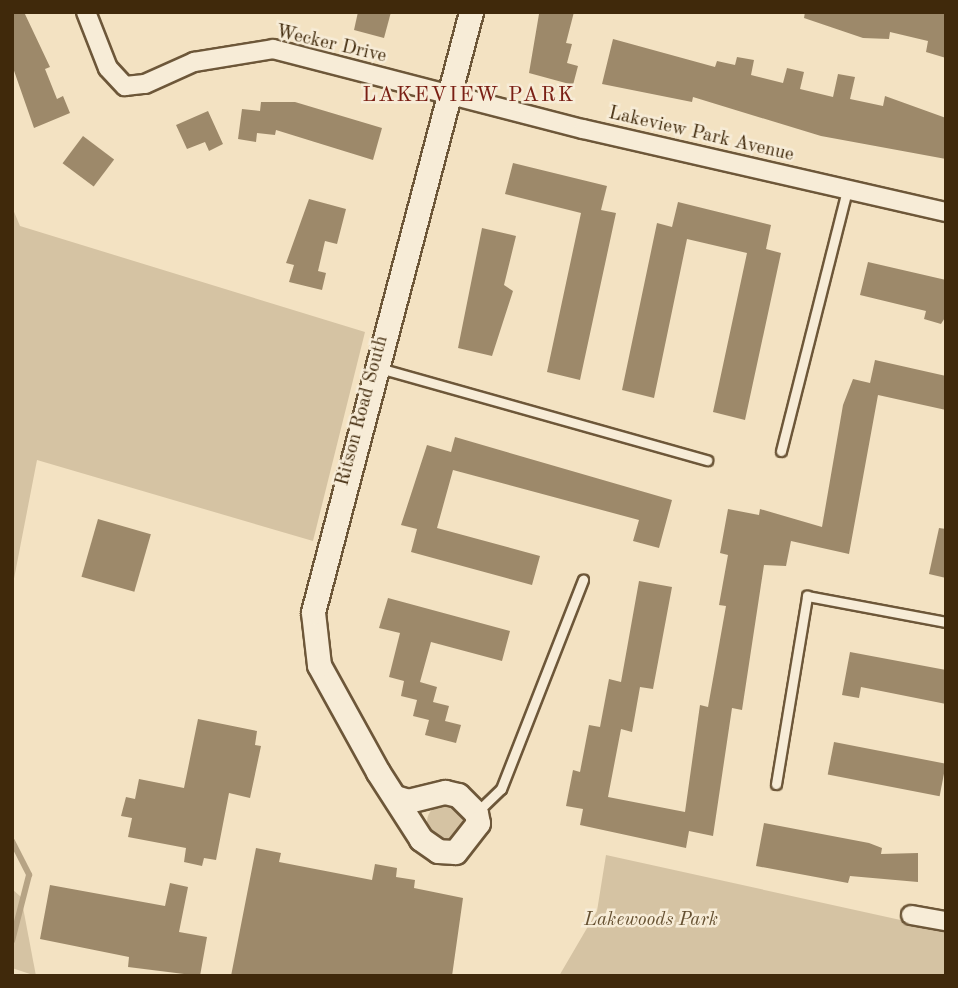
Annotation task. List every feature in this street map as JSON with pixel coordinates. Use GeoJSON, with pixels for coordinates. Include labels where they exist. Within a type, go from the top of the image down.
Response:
{"type":"FeatureCollection","features":[{"type":"Feature","properties":{"kind":"street","name":"Wecker Drive"},"geometry":{"type":"LineString","coordinates":[[86,12],[108,68],[125,86],[145,84],[194,62],[274,49],[448,96]]}},
{"type":"Feature","properties":{"kind":"street","name":"Ritson Road South"},"geometry":{"type":"LineString","coordinates":[[471,12],[329,536],[312,628],[318,665],[421,839],[438,851],[455,852],[468,842],[478,823],[476,813]]}},
{"type":"Feature","properties":{"kind":"street","name":"Lakeview Park Avenue"},"geometry":{"type":"LineString","coordinates":[[448,96],[946,212]]}},
{"type":"Feature","properties":{"kind":"street"},"geometry":{"type":"LineString","coordinates":[[395,797],[408,801],[444,792],[458,794],[476,813]]}},
{"type":"Feature","properties":{"kind":"street"},"geometry":{"type":"LineString","coordinates":[[911,915],[946,921]]}},
{"type":"Feature","properties":{"kind":"lane"},"geometry":{"type":"LineString","coordinates":[[781,452],[847,191]]}},
{"type":"Feature","properties":{"kind":"lane"},"geometry":{"type":"LineString","coordinates":[[375,367],[707,460]]}},
{"type":"Feature","properties":{"kind":"lane"},"geometry":{"type":"LineString","coordinates":[[476,813],[501,789],[583,580]]}},
{"type":"Feature","properties":{"kind":"lane"},"geometry":{"type":"LineString","coordinates":[[776,784],[807,596],[946,622]]}},
{"type":"Feature","properties":{"kind":"green space"},"geometry":{"type":"Polygon","coordinates":[[[12,207],[20,226],[365,332],[313,541],[37,460],[12,589],[12,207]]]}},
{"type":"Feature","properties":{"kind":"green space"},"geometry":{"type":"Polygon","coordinates":[[[445,804],[458,809],[463,822],[458,835],[445,840],[432,835],[427,822],[432,809],[445,804]]]}},
{"type":"Feature","properties":{"kind":"green space","name":"Lakewoods Park"},"geometry":{"type":"Polygon","coordinates":[[[606,855],[946,930],[946,976],[559,976],[597,911],[606,855]]]}},
{"type":"Feature","properties":{"kind":"green space"},"geometry":{"type":"Polygon","coordinates":[[[12,889],[21,897],[36,976],[12,968],[12,889]]]}},
{"type":"Feature","properties":{"kind":"building"},"geometry":{"type":"Polygon","coordinates":[[[12,12],[24,12],[50,67],[45,69],[57,99],[63,96],[70,113],[34,128],[12,65],[12,12]]]}},
{"type":"Feature","properties":{"kind":"building"},"geometry":{"type":"Polygon","coordinates":[[[358,12],[391,12],[384,38],[354,30],[358,12]]]}},
{"type":"Feature","properties":{"kind":"building"},"geometry":{"type":"Polygon","coordinates":[[[574,12],[566,43],[572,44],[567,63],[578,66],[573,85],[529,73],[539,14],[574,12]]]}},
{"type":"Feature","properties":{"kind":"building"},"geometry":{"type":"Polygon","coordinates":[[[805,12],[946,12],[946,58],[926,52],[928,41],[890,32],[889,39],[863,38],[804,18],[805,12]]]}},
{"type":"Feature","properties":{"kind":"building"},"geometry":{"type":"Polygon","coordinates":[[[613,39],[715,67],[717,61],[735,65],[737,57],[754,60],[751,75],[783,83],[787,68],[804,72],[800,89],[833,97],[838,74],[855,77],[850,99],[883,106],[885,96],[946,118],[946,159],[821,136],[693,97],[692,102],[602,84],[613,39]]]}},
{"type":"Feature","properties":{"kind":"building"},"geometry":{"type":"Polygon","coordinates":[[[261,102],[295,102],[382,128],[373,160],[276,130],[275,135],[257,133],[256,142],[238,139],[242,109],[260,111],[261,102]]]}},
{"type":"Feature","properties":{"kind":"building"},"geometry":{"type":"Polygon","coordinates":[[[208,111],[223,144],[209,151],[205,142],[187,149],[176,125],[208,111]]]}},
{"type":"Feature","properties":{"kind":"building"},"geometry":{"type":"Polygon","coordinates":[[[83,136],[114,159],[94,187],[63,163],[83,136]]]}},
{"type":"Feature","properties":{"kind":"building"},"geometry":{"type":"Polygon","coordinates":[[[513,163],[607,186],[601,210],[616,213],[580,380],[547,372],[581,213],[505,194],[513,163]]]}},
{"type":"Feature","properties":{"kind":"building"},"geometry":{"type":"Polygon","coordinates":[[[309,199],[346,209],[337,244],[325,241],[318,271],[326,273],[322,290],[289,282],[294,265],[286,263],[309,199]]]}},
{"type":"Feature","properties":{"kind":"building"},"geometry":{"type":"Polygon","coordinates":[[[678,202],[771,225],[766,249],[781,253],[745,420],[713,412],[747,253],[687,239],[654,398],[622,390],[657,223],[672,227],[678,202]]]}},
{"type":"Feature","properties":{"kind":"building"},"geometry":{"type":"Polygon","coordinates":[[[482,228],[516,236],[504,285],[513,291],[492,356],[458,348],[482,228]]]}},
{"type":"Feature","properties":{"kind":"building"},"geometry":{"type":"Polygon","coordinates":[[[868,262],[946,280],[946,316],[941,324],[924,319],[926,311],[860,295],[868,262]]]}},
{"type":"Feature","properties":{"kind":"building"},"geometry":{"type":"Polygon","coordinates":[[[875,360],[946,376],[946,410],[878,395],[849,554],[791,541],[786,566],[764,565],[742,710],[732,708],[713,836],[689,831],[686,848],[580,825],[583,809],[566,806],[573,770],[580,772],[589,725],[600,727],[609,679],[621,682],[639,581],[672,587],[653,689],[640,687],[632,732],[621,729],[608,797],[685,812],[700,705],[708,707],[726,606],[719,605],[728,555],[720,553],[728,509],[759,515],[760,509],[822,527],[843,405],[853,379],[870,383],[875,360]]]}},
{"type":"Feature","properties":{"kind":"building"},"geometry":{"type":"Polygon","coordinates":[[[455,437],[672,500],[659,548],[633,541],[639,520],[453,470],[437,528],[540,556],[532,585],[411,552],[417,529],[401,525],[427,445],[451,452],[455,437]]]}},
{"type":"Feature","properties":{"kind":"building"},"geometry":{"type":"Polygon","coordinates":[[[98,519],[151,534],[134,592],[81,577],[98,519]]]}},
{"type":"Feature","properties":{"kind":"building"},"geometry":{"type":"Polygon","coordinates":[[[939,528],[946,529],[946,578],[929,574],[939,528]]]}},
{"type":"Feature","properties":{"kind":"building"},"geometry":{"type":"Polygon","coordinates":[[[388,598],[510,631],[502,661],[431,642],[420,682],[437,687],[433,702],[449,706],[445,721],[461,725],[456,743],[425,735],[429,720],[413,716],[417,700],[401,696],[404,681],[389,677],[400,633],[379,628],[388,598]]]}},
{"type":"Feature","properties":{"kind":"building"},"geometry":{"type":"Polygon","coordinates":[[[850,652],[946,670],[946,704],[861,687],[859,698],[842,695],[850,652]]]}},
{"type":"Feature","properties":{"kind":"building"},"geometry":{"type":"Polygon","coordinates":[[[198,719],[257,731],[255,745],[261,746],[250,798],[229,793],[216,860],[204,858],[202,866],[184,862],[186,848],[128,837],[132,818],[121,816],[126,797],[135,799],[139,779],[184,788],[198,719]]]}},
{"type":"Feature","properties":{"kind":"building"},"geometry":{"type":"Polygon","coordinates":[[[834,742],[946,764],[940,796],[828,774],[834,742]]]}},
{"type":"Feature","properties":{"kind":"building"},"geometry":{"type":"Polygon","coordinates":[[[764,823],[869,843],[882,848],[881,854],[918,853],[918,882],[850,876],[848,883],[756,866],[764,823]]]}},
{"type":"Feature","properties":{"kind":"building"},"geometry":{"type":"Polygon","coordinates":[[[256,848],[281,853],[279,862],[372,880],[375,864],[397,868],[396,877],[415,880],[414,888],[463,898],[452,976],[231,976],[256,848]]]}},
{"type":"Feature","properties":{"kind":"building"},"geometry":{"type":"Polygon","coordinates":[[[170,883],[188,887],[179,932],[207,937],[200,976],[128,967],[129,957],[40,939],[50,885],[165,906],[170,883]]]}},
{"type":"Feature","properties":{"kind":"waterway"},"geometry":{"type":"LineString","coordinates":[[12,841],[29,875],[12,941]]}},
{"type":"Feature","properties":{"kind":"district","name":"LAKEVIEW PARK"},"geometry":{"type":"Point","coordinates":[469,96]}}]}
